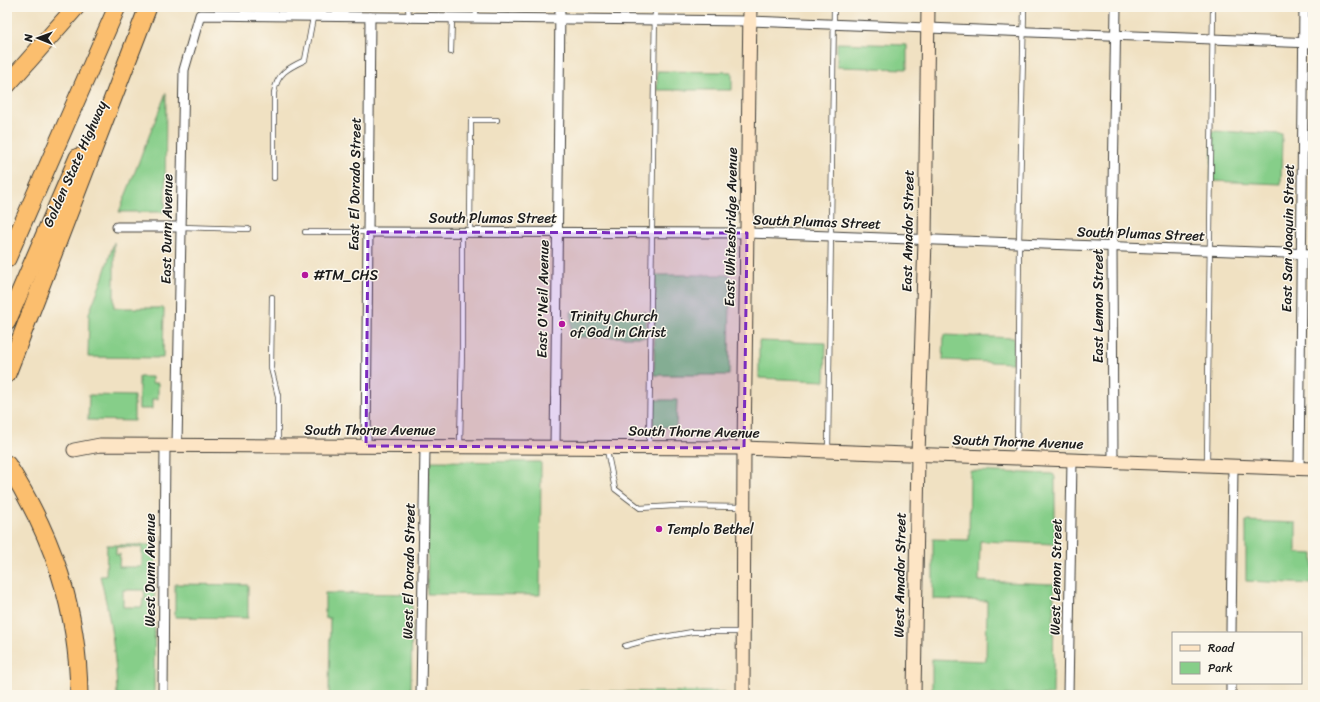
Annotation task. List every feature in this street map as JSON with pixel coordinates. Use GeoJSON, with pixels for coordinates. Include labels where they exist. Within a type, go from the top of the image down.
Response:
{"type":"FeatureCollection","features":[{"type":"Feature","properties":{"kind":"highway"},"geometry":{"type":"LineString","coordinates":[[7,84],[76,7]]}},
{"type":"Feature","properties":{"kind":"highway","name":"Golden State Highway"},"geometry":{"type":"LineString","coordinates":[[7,259],[117,7]]}},
{"type":"Feature","properties":{"kind":"highway","name":"Golden State Highway"},"geometry":{"type":"LineString","coordinates":[[7,322],[145,7]]}},
{"type":"Feature","properties":{"kind":"highway"},"geometry":{"type":"LineString","coordinates":[[7,374],[148,7]]}},
{"type":"Feature","properties":{"kind":"highway"},"geometry":{"type":"LineString","coordinates":[[7,72],[63,23]]}},
{"type":"Feature","properties":{"kind":"highway"},"geometry":{"type":"LineString","coordinates":[[7,464],[20,483],[40,520],[54,553],[70,613],[76,649],[79,695]]}},
{"type":"Feature","properties":{"kind":"main road","name":"East Whitesbridge Avenue"},"geometry":{"type":"LineString","coordinates":[[743,695],[744,448],[750,7]]}},
{"type":"Feature","properties":{"kind":"main road","name":"East Amador Street"},"geometry":{"type":"LineString","coordinates":[[918,455],[925,240],[928,7]]}},
{"type":"Feature","properties":{"kind":"main road","name":"South Thorne Avenue"},"geometry":{"type":"LineString","coordinates":[[74,450],[100,445],[744,448],[1313,469]]}},
{"type":"Feature","properties":{"kind":"main road","name":"West Amador Street"},"geometry":{"type":"LineString","coordinates":[[914,695],[918,455]]}},
{"type":"Feature","properties":{"kind":"street","name":"East O'Neil Avenue"},"geometry":{"type":"LineString","coordinates":[[555,447],[560,7]]}},
{"type":"Feature","properties":{"kind":"street","name":"East Lemon Street"},"geometry":{"type":"LineString","coordinates":[[1113,462],[1112,247],[1116,7]]}},
{"type":"Feature","properties":{"kind":"street","name":"East San Joaquin Street"},"geometry":{"type":"LineString","coordinates":[[1299,469],[1302,254],[1309,43],[1304,7]]}},
{"type":"Feature","properties":{"kind":"street","name":"East Dunn Avenue"},"geometry":{"type":"LineString","coordinates":[[171,445],[182,227],[184,70],[200,15],[314,17]]}},
{"type":"Feature","properties":{"kind":"street"},"geometry":{"type":"LineString","coordinates":[[314,17],[750,21],[1309,43]]}},
{"type":"Feature","properties":{"kind":"street","name":"East El Dorado Street"},"geometry":{"type":"LineString","coordinates":[[366,446],[370,17]]}},
{"type":"Feature","properties":{"kind":"street"},"geometry":{"type":"LineString","coordinates":[[117,227],[182,227]]}},
{"type":"Feature","properties":{"kind":"street","name":"South Plumas Street"},"geometry":{"type":"LineString","coordinates":[[368,232],[747,233],[1313,254]]}},
{"type":"Feature","properties":{"kind":"street","name":"West Dunn Avenue"},"geometry":{"type":"LineString","coordinates":[[163,695],[171,445]]}},
{"type":"Feature","properties":{"kind":"street","name":"West El Dorado Street"},"geometry":{"type":"LineString","coordinates":[[421,695],[425,447]]}},
{"type":"Feature","properties":{"kind":"street","name":"West Lemon Street"},"geometry":{"type":"LineString","coordinates":[[1068,695],[1072,460]]}},
{"type":"Feature","properties":{"kind":"street"},"geometry":{"type":"LineString","coordinates":[[1231,632],[1233,466]]}},
{"type":"Feature","properties":{"kind":"street"},"geometry":{"type":"LineString","coordinates":[[1230,695],[1231,684]]}},
{"type":"Feature","properties":{"kind":"lane"},"geometry":{"type":"LineString","coordinates":[[274,178],[275,85],[280,75],[290,67],[305,60],[315,7]]}},
{"type":"Feature","properties":{"kind":"lane"},"geometry":{"type":"LineString","coordinates":[[408,7],[409,18]]}},
{"type":"Feature","properties":{"kind":"lane"},"geometry":{"type":"LineString","coordinates":[[476,7],[476,18]]}},
{"type":"Feature","properties":{"kind":"lane"},"geometry":{"type":"LineString","coordinates":[[649,448],[655,7]]}},
{"type":"Feature","properties":{"kind":"lane"},"geometry":{"type":"LineString","coordinates":[[828,451],[834,7]]}},
{"type":"Feature","properties":{"kind":"lane"},"geometry":{"type":"LineString","coordinates":[[1017,458],[1019,244],[1024,7]]}},
{"type":"Feature","properties":{"kind":"lane"},"geometry":{"type":"LineString","coordinates":[[1207,465],[1213,7]]}},
{"type":"Feature","properties":{"kind":"lane"},"geometry":{"type":"LineString","coordinates":[[451,52],[452,18]]}},
{"type":"Feature","properties":{"kind":"lane"},"geometry":{"type":"LineString","coordinates":[[460,447],[462,347],[471,120],[497,120]]}},
{"type":"Feature","properties":{"kind":"lane"},"geometry":{"type":"LineString","coordinates":[[182,227],[248,229]]}},
{"type":"Feature","properties":{"kind":"lane"},"geometry":{"type":"LineString","coordinates":[[305,232],[368,232]]}},
{"type":"Feature","properties":{"kind":"lane"},"geometry":{"type":"LineString","coordinates":[[272,297],[270,368],[278,396],[278,446]]}},
{"type":"Feature","properties":{"kind":"lane"},"geometry":{"type":"LineString","coordinates":[[606,448],[615,489],[640,508],[675,506],[744,508]]}},
{"type":"Feature","properties":{"kind":"lane"},"geometry":{"type":"LineString","coordinates":[[626,646],[647,640],[692,632],[744,632]]}},
{"type":"Feature","properties":{"kind":"highlighted area"},"geometry":{"type":"Polygon","coordinates":[[[368,232],[747,233],[744,448],[366,446],[368,232]]]}},
{"type":"Feature","properties":{"kind":"green space"},"geometry":{"type":"Polygon","coordinates":[[[837,43],[907,45],[907,69],[837,67],[837,43]]]}},
{"type":"Feature","properties":{"kind":"green space"},"geometry":{"type":"Polygon","coordinates":[[[657,71],[732,72],[732,90],[657,90],[657,71]]]}},
{"type":"Feature","properties":{"kind":"green space"},"geometry":{"type":"Polygon","coordinates":[[[166,93],[165,212],[119,212],[166,93]]]}},
{"type":"Feature","properties":{"kind":"green space"},"geometry":{"type":"Polygon","coordinates":[[[1212,131],[1282,134],[1281,184],[1211,181],[1212,131]]]}},
{"type":"Feature","properties":{"kind":"green space"},"geometry":{"type":"Polygon","coordinates":[[[114,242],[114,308],[164,308],[163,358],[88,357],[89,313],[102,280],[114,242]]]}},
{"type":"Feature","properties":{"kind":"green space"},"geometry":{"type":"Polygon","coordinates":[[[655,275],[730,275],[729,375],[654,375],[655,275]]]}},
{"type":"Feature","properties":{"kind":"green space"},"geometry":{"type":"Polygon","coordinates":[[[571,312],[646,312],[646,337],[571,337],[571,312]]]}},
{"type":"Feature","properties":{"kind":"green space"},"geometry":{"type":"Polygon","coordinates":[[[944,335],[1014,338],[1013,363],[943,360],[944,335]]]}},
{"type":"Feature","properties":{"kind":"green space"},"geometry":{"type":"Polygon","coordinates":[[[759,341],[826,343],[825,381],[759,378],[759,341]]]}},
{"type":"Feature","properties":{"kind":"green space"},"geometry":{"type":"Polygon","coordinates":[[[139,377],[152,377],[152,383],[158,383],[158,399],[152,399],[152,409],[139,409],[139,377]]]}},
{"type":"Feature","properties":{"kind":"green space"},"geometry":{"type":"Polygon","coordinates":[[[89,395],[134,396],[134,421],[88,420],[89,395]]]}},
{"type":"Feature","properties":{"kind":"green space"},"geometry":{"type":"Polygon","coordinates":[[[654,400],[677,400],[676,427],[653,427],[654,400]]]}},
{"type":"Feature","properties":{"kind":"green space"},"geometry":{"type":"Polygon","coordinates":[[[430,461],[541,462],[540,595],[427,594],[430,461]]]}},
{"type":"Feature","properties":{"kind":"green space"},"geometry":{"type":"Polygon","coordinates":[[[970,471],[1054,475],[1055,544],[980,541],[979,581],[1054,584],[1053,695],[932,695],[932,659],[986,661],[987,601],[933,599],[933,539],[969,540],[970,471]]]}},
{"type":"Feature","properties":{"kind":"green space"},"geometry":{"type":"Polygon","coordinates":[[[1246,521],[1296,523],[1296,553],[1313,554],[1313,584],[1246,581],[1246,521]]]}},
{"type":"Feature","properties":{"kind":"green space"},"geometry":{"type":"Polygon","coordinates":[[[107,545],[155,545],[154,695],[117,695],[112,635],[100,576],[106,576],[107,545]],[[116,547],[116,555],[120,554],[119,567],[142,566],[142,547],[116,547]],[[123,590],[123,607],[142,607],[143,599],[145,599],[144,590],[123,590]]]}},
{"type":"Feature","properties":{"kind":"green space"},"geometry":{"type":"Polygon","coordinates":[[[175,584],[248,585],[248,618],[175,617],[175,584]]]}},
{"type":"Feature","properties":{"kind":"green space"},"geometry":{"type":"Polygon","coordinates":[[[325,593],[412,594],[411,695],[329,695],[330,618],[325,618],[325,593]]]}},
{"type":"Feature","properties":{"kind":"green space"},"geometry":{"type":"Polygon","coordinates":[[[576,691],[725,692],[725,695],[576,695],[576,691]]]}},
{"type":"Feature","properties":{"kind":"place","name":"#TM_CHS"},"geometry":{"type":"Point","coordinates":[305,275]}},
{"type":"Feature","properties":{"kind":"place","name":"Trinity Church of God in Christ"},"geometry":{"type":"Point","coordinates":[562,324]}},
{"type":"Feature","properties":{"kind":"place","name":"Templo Bethel"},"geometry":{"type":"Point","coordinates":[659,529]}}]}
